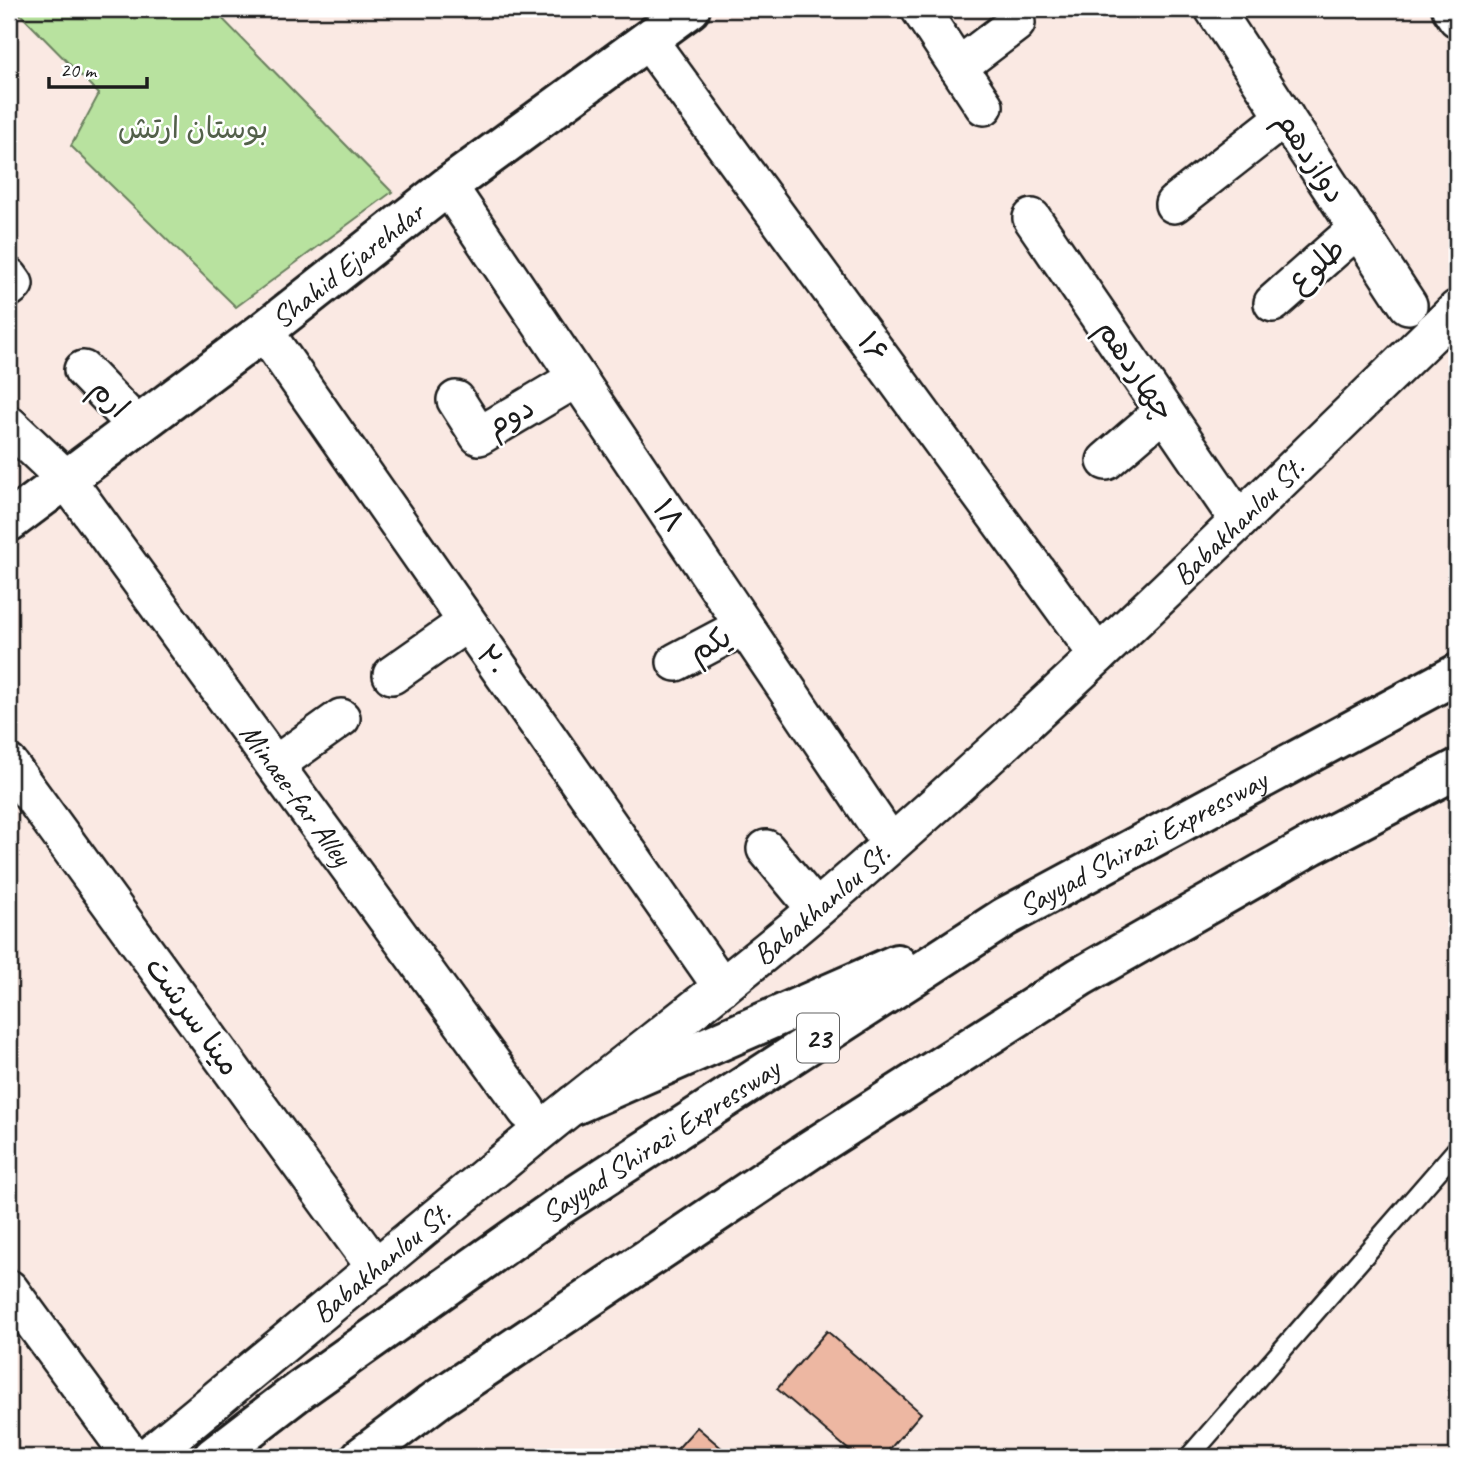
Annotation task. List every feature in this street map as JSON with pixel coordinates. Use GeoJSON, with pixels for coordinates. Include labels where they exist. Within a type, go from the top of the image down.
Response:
{"type":"FeatureCollection","features":[{"type":"Feature","properties":{"kind":"main road","name":"Shahid Ejarehdar"},"geometry":{"type":"LineString","coordinates":[[9,523],[264,331],[449,186],[690,9]]}},
{"type":"Feature","properties":{"kind":"main road","name":"Sayyad Shirazi Expressway"},"geometry":{"type":"LineString","coordinates":[[213,1457],[334,1365],[561,1205],[1005,917],[1457,674]]}},
{"type":"Feature","properties":{"kind":"main road"},"geometry":{"type":"LineString","coordinates":[[361,1457],[438,1399],[776,1173],[1080,977],[1312,845],[1457,769]]}},
{"type":"Feature","properties":{"kind":"main road"},"geometry":{"type":"LineString","coordinates":[[574,1105],[1005,917]]}},
{"type":"Feature","properties":{"kind":"street"},"geometry":{"type":"LineString","coordinates":[[920,9],[984,106]]}},
{"type":"Feature","properties":{"kind":"street","name":"دوازدهم"},"geometry":{"type":"LineString","coordinates":[[1214,9],[1408,305]]}},
{"type":"Feature","properties":{"kind":"street"},"geometry":{"type":"LineString","coordinates":[[1451,9],[1457,18]]}},
{"type":"Feature","properties":{"kind":"street"},"geometry":{"type":"LineString","coordinates":[[958,67],[1016,23]]}},
{"type":"Feature","properties":{"kind":"street","name":"۱۶"},"geometry":{"type":"LineString","coordinates":[[648,40],[1098,655]]}},
{"type":"Feature","properties":{"kind":"street"},"geometry":{"type":"LineString","coordinates":[[1174,204],[1285,117]]}},
{"type":"Feature","properties":{"kind":"street","name":"۱۸"},"geometry":{"type":"LineString","coordinates":[[449,186],[891,844]]}},
{"type":"Feature","properties":{"kind":"street","name":"چهاردهم"},"geometry":{"type":"LineString","coordinates":[[1032,218],[1240,521]]}},
{"type":"Feature","properties":{"kind":"street","name":"طلوع"},"geometry":{"type":"LineString","coordinates":[[1273,303],[1358,228]]}},
{"type":"Feature","properties":{"kind":"street"},"geometry":{"type":"LineString","coordinates":[[9,278],[14,284],[9,288]]}},
{"type":"Feature","properties":{"kind":"street","name":"Babakhanlou St."},"geometry":{"type":"LineString","coordinates":[[146,1457],[574,1105],[722,987],[891,844],[1240,521],[1457,309]]}},
{"type":"Feature","properties":{"kind":"street","name":"۲۰"},"geometry":{"type":"LineString","coordinates":[[264,331],[722,987]]}},
{"type":"Feature","properties":{"kind":"street","name":"ارم"},"geometry":{"type":"LineString","coordinates":[[83,370],[137,426]]}},
{"type":"Feature","properties":{"kind":"street","name":"دوم"},"geometry":{"type":"LineString","coordinates":[[456,400],[480,436],[577,378]]}},
{"type":"Feature","properties":{"kind":"street"},"geometry":{"type":"LineString","coordinates":[[1106,461],[1164,411]]}},
{"type":"Feature","properties":{"kind":"street","name":"Minaee-far Alley"},"geometry":{"type":"LineString","coordinates":[[9,425],[66,479],[527,1111]]}},
{"type":"Feature","properties":{"kind":"street"},"geometry":{"type":"LineString","coordinates":[[392,675],[466,622]]}},
{"type":"Feature","properties":{"kind":"street","name":"یکم"},"geometry":{"type":"LineString","coordinates":[[676,662],[744,626]]}},
{"type":"Feature","properties":{"kind":"street"},"geometry":{"type":"LineString","coordinates":[[275,765],[341,718]]}},
{"type":"Feature","properties":{"kind":"street","name":"مینا سرشت"},"geometry":{"type":"LineString","coordinates":[[9,764],[376,1268]]}},
{"type":"Feature","properties":{"kind":"street"},"geometry":{"type":"LineString","coordinates":[[766,849],[816,909]]}},
{"type":"Feature","properties":{"kind":"street"},"geometry":{"type":"LineString","coordinates":[[9,1289],[132,1457]]}},
{"type":"Feature","properties":{"kind":"lane"},"geometry":{"type":"LineString","coordinates":[[1189,1457],[1457,1149]]}},
{"type":"Feature","properties":{"kind":"green space","name":"بوستان ارتش"},"geometry":{"type":"Polygon","coordinates":[[[15,9],[213,9],[392,192],[236,307],[71,146],[99,94],[15,9]]]}},
{"type":"Feature","properties":{"kind":"building"},"geometry":{"type":"Polygon","coordinates":[[[827,1331],[921,1413],[883,1457],[857,1457],[777,1389],[827,1331]]]}},
{"type":"Feature","properties":{"kind":"building"},"geometry":{"type":"Polygon","coordinates":[[[697,1427],[732,1457],[670,1457],[697,1427]]]}}]}
